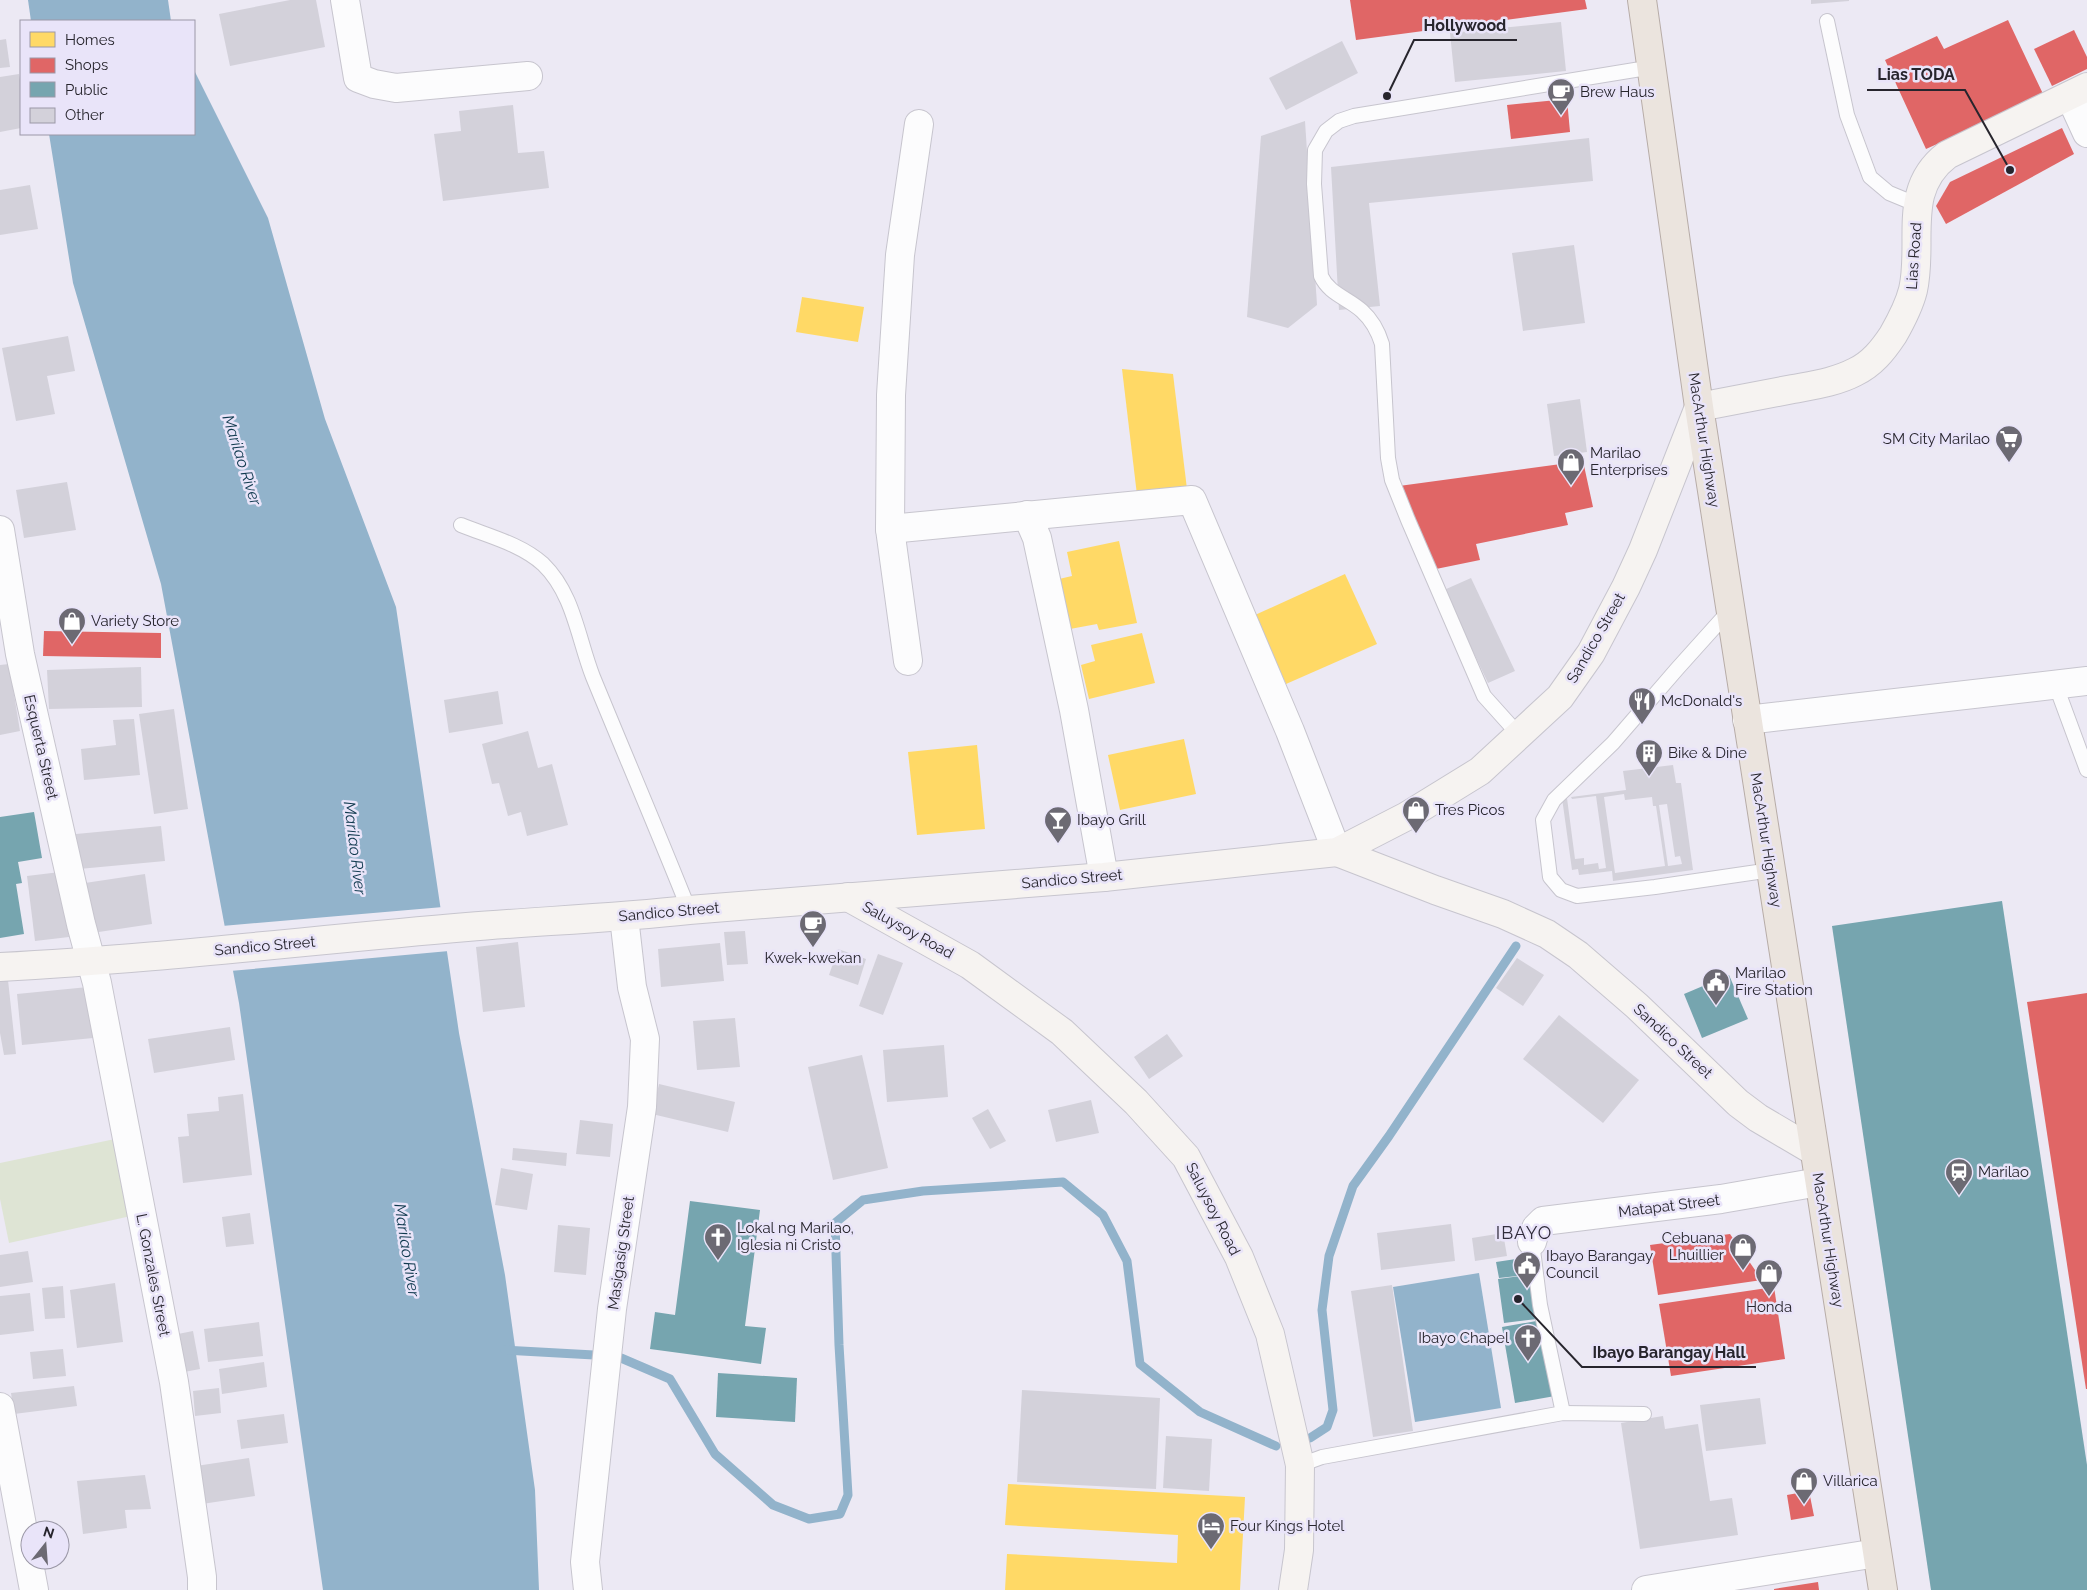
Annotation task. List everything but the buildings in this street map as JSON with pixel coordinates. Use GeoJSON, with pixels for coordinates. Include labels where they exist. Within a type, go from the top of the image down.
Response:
{"type":"FeatureCollection","features":[{"type":"Feature","properties":{"kind":"highway","name":"MacArthur Highway"},"geometry":{"type":"LineString","coordinates":[[1642,0],[1653,66],[1699,407],[1883,1590]]}},
{"type":"Feature","properties":{"kind":"main road","name":"Lias Road"},"geometry":{"type":"LineString","coordinates":[[1699,407],[1827,382],[1856,372],[1877,357],[1907,308],[1913,289],[1918,205],[1930,172],[1947,155],[2079,91]]}},
{"type":"Feature","properties":{"kind":"main road","name":"Sandico Street"},"geometry":{"type":"LineString","coordinates":[[0,967],[90,962],[468,927],[624,917],[689,910],[1104,877],[1337,852],[1407,816],[1480,771],[1560,697],[1591,653],[1610,620],[1643,550],[1699,407]]}},
{"type":"Feature","properties":{"kind":"main road","name":"Sandico Street"},"geometry":{"type":"LineString","coordinates":[[1337,852],[1503,914],[1547,934],[1578,955],[1637,1006],[1738,1103],[1758,1118],[1814,1152]]}},
{"type":"Feature","properties":{"kind":"main road","name":"Saluysoy Road"},"geometry":{"type":"LineString","coordinates":[[848,897],[970,965],[1062,1032],[1136,1102],[1186,1157],[1239,1257],[1270,1334],[1300,1465],[1299,1550],[1293,1590]]}},
{"type":"Feature","properties":{"kind":"street"},"geometry":{"type":"LineString","coordinates":[[345,0],[358,78],[364,81],[396,88],[528,76]]}},
{"type":"Feature","properties":{"kind":"street"},"geometry":{"type":"LineString","coordinates":[[2079,91],[2087,133]]}},
{"type":"Feature","properties":{"kind":"street"},"geometry":{"type":"LineString","coordinates":[[908,661],[890,529],[891,395],[900,255],[919,124]]}},
{"type":"Feature","properties":{"kind":"street"},"geometry":{"type":"LineString","coordinates":[[890,529],[1192,500],[1290,731],[1337,852]]}},
{"type":"Feature","properties":{"kind":"street"},"geometry":{"type":"LineString","coordinates":[[1027,515],[1037,538],[1074,710],[1104,877]]}},
{"type":"Feature","properties":{"kind":"street","name":"Esquerta Street"},"geometry":{"type":"LineString","coordinates":[[0,530],[10,656],[90,962]]}},
{"type":"Feature","properties":{"kind":"street"},"geometry":{"type":"LineString","coordinates":[[1747,720],[2087,681]]}},
{"type":"Feature","properties":{"kind":"street","name":"Masigasig Street"},"geometry":{"type":"LineString","coordinates":[[588,1590],[585,1562],[611,1319],[642,1107],[645,1039],[632,987],[624,917]]}},
{"type":"Feature","properties":{"kind":"street","name":"L. Gonzales Street"},"geometry":{"type":"LineString","coordinates":[[90,962],[96,983],[174,1382],[202,1577],[202,1590]]}},
{"type":"Feature","properties":{"kind":"street","name":"Matapat Street"},"geometry":{"type":"LineString","coordinates":[[1532,1242],[1536,1228],[1543,1221],[1722,1199],[1819,1182]]}},
{"type":"Feature","properties":{"kind":"street"},"geometry":{"type":"LineString","coordinates":[[0,1407],[34,1590]]}},
{"type":"Feature","properties":{"kind":"street"},"geometry":{"type":"LineString","coordinates":[[1646,1590],[1877,1553]]}},
{"type":"Feature","properties":{"kind":"lane"},"geometry":{"type":"LineString","coordinates":[[1827,21],[1847,115],[1870,177],[1889,193],[1918,205]]}},
{"type":"Feature","properties":{"kind":"lane"},"geometry":{"type":"LineString","coordinates":[[1519,735],[1484,696],[1392,480],[1388,458],[1382,344],[1378,330],[1362,310],[1324,284],[1321,276],[1314,184],[1315,150],[1326,131],[1339,121],[1354,116],[1653,66]]}},
{"type":"Feature","properties":{"kind":"lane"},"geometry":{"type":"LineString","coordinates":[[461,525],[513,544],[543,564],[568,598],[592,675],[689,910]]}},
{"type":"Feature","properties":{"kind":"lane"},"geometry":{"type":"LineString","coordinates":[[1731,610],[1613,743],[1554,800],[1543,820],[1550,877],[1561,890],[1577,896],[1771,870]]}},
{"type":"Feature","properties":{"kind":"lane"},"geometry":{"type":"LineString","coordinates":[[2056,686],[2087,770]]}},
{"type":"Feature","properties":{"kind":"lane"},"geometry":{"type":"LineString","coordinates":[[1532,1242],[1539,1298],[1563,1413]]}},
{"type":"Feature","properties":{"kind":"lane"},"geometry":{"type":"LineString","coordinates":[[1300,1465],[1322,1457],[1563,1413],[1644,1414]]}},
{"type":"Feature","properties":{"kind":"green space"},"geometry":{"type":"Polygon","coordinates":[[[115,1139],[131,1216],[9,1243],[0,1199],[0,1163],[115,1139]]]}},
{"type":"Feature","properties":{"kind":"water"},"geometry":{"type":"Polygon","coordinates":[[[28,0],[168,0],[171,20],[31,20],[28,0]]]}},
{"type":"Feature","properties":{"kind":"water","name":"Marilao River"},"geometry":{"type":"Polygon","coordinates":[[[195,72],[268,218],[325,419],[396,607],[459,1033],[505,1275],[535,1490],[539,1590],[323,1590],[239,1003],[161,584],[73,283],[49,135],[195,135],[195,72]]]}},
{"type":"Feature","properties":{"kind":"water"},"geometry":{"type":"Polygon","coordinates":[[[1479,1273],[1501,1408],[1415,1422],[1393,1287],[1479,1273]]]}},
{"type":"Feature","properties":{"kind":"pier"},"geometry":{"type":"Polygon","coordinates":[[[443,907],[449,951],[230,971],[222,926],[443,907]]]}},
{"type":"Feature","properties":{"kind":"waterway"},"geometry":{"type":"LineString","coordinates":[[1310,1438],[1327,1427],[1333,1410],[1322,1310],[1329,1256],[1353,1186],[1389,1136],[1516,946]]}},
{"type":"Feature","properties":{"kind":"waterway"},"geometry":{"type":"LineString","coordinates":[[621,1358],[670,1379],[715,1454],[773,1505],[809,1519],[840,1514],[848,1495],[839,1345],[835,1223],[863,1200],[923,1191],[1063,1182],[1103,1215],[1127,1261],[1140,1364],[1200,1412],[1276,1446]]}},
{"type":"Feature","properties":{"kind":"waterway"},"geometry":{"type":"LineString","coordinates":[[505,1350],[594,1355]]}},
{"type":"Feature","properties":{"kind":"place","name":"Hollywood"},"geometry":{"type":"Point","coordinates":[1387,96]}},
{"type":"Feature","properties":{"kind":"place","name":"Brew Haus"},"geometry":{"type":"Point","coordinates":[1561,116]}},
{"type":"Feature","properties":{"kind":"place","name":"Lias TODA"},"geometry":{"type":"Point","coordinates":[2010,170]}},
{"type":"Feature","properties":{"kind":"place","name":"SM City Marilao"},"geometry":{"type":"Point","coordinates":[2009,463]}},
{"type":"Feature","properties":{"kind":"place","name":"Marilao Enterprises"},"geometry":{"type":"Point","coordinates":[1571,486]}},
{"type":"Feature","properties":{"kind":"place","name":"Variety Store"},"geometry":{"type":"Point","coordinates":[72,645]}},
{"type":"Feature","properties":{"kind":"place","name":"McDonald's"},"geometry":{"type":"Point","coordinates":[1642,725]}},
{"type":"Feature","properties":{"kind":"place","name":"Bike & Dine"},"geometry":{"type":"Point","coordinates":[1649,777]}},
{"type":"Feature","properties":{"kind":"place","name":"Tres Picos"},"geometry":{"type":"Point","coordinates":[1416,834]}},
{"type":"Feature","properties":{"kind":"place","name":"Ibayo Grill"},"geometry":{"type":"Point","coordinates":[1058,844]}},
{"type":"Feature","properties":{"kind":"place","name":"Kwek-kwekan"},"geometry":{"type":"Point","coordinates":[813,948]}},
{"type":"Feature","properties":{"kind":"place","name":"Marilao Fire Station"},"geometry":{"type":"Point","coordinates":[1716,1006]}},
{"type":"Feature","properties":{"kind":"place","name":"Marilao"},"geometry":{"type":"Point","coordinates":[1959,1196]}},
{"type":"Feature","properties":{"kind":"place","name":"Lokal ng Marilao, Iglesia ni Cristo"},"geometry":{"type":"Point","coordinates":[718,1261]}},
{"type":"Feature","properties":{"kind":"place","name":"Cebuana Lhuillier"},"geometry":{"type":"Point","coordinates":[1743,1271]}},
{"type":"Feature","properties":{"kind":"place","name":"Ibayo Barangay Council"},"geometry":{"type":"Point","coordinates":[1527,1289]}},
{"type":"Feature","properties":{"kind":"place","name":"Honda"},"geometry":{"type":"Point","coordinates":[1769,1297]}},
{"type":"Feature","properties":{"kind":"place","name":"Ibayo Barangay Hall"},"geometry":{"type":"Point","coordinates":[1518,1299]}},
{"type":"Feature","properties":{"kind":"place","name":"Ibayo Chapel"},"geometry":{"type":"Point","coordinates":[1528,1362]}},
{"type":"Feature","properties":{"kind":"place","name":"Villarica"},"geometry":{"type":"Point","coordinates":[1804,1505]}},
{"type":"Feature","properties":{"kind":"place","name":"Four Kings Hotel"},"geometry":{"type":"Point","coordinates":[1211,1550]}},
{"type":"Feature","properties":{"kind":"district","name":"IBAYO"},"geometry":{"type":"Point","coordinates":[1524,1232]}}]}
